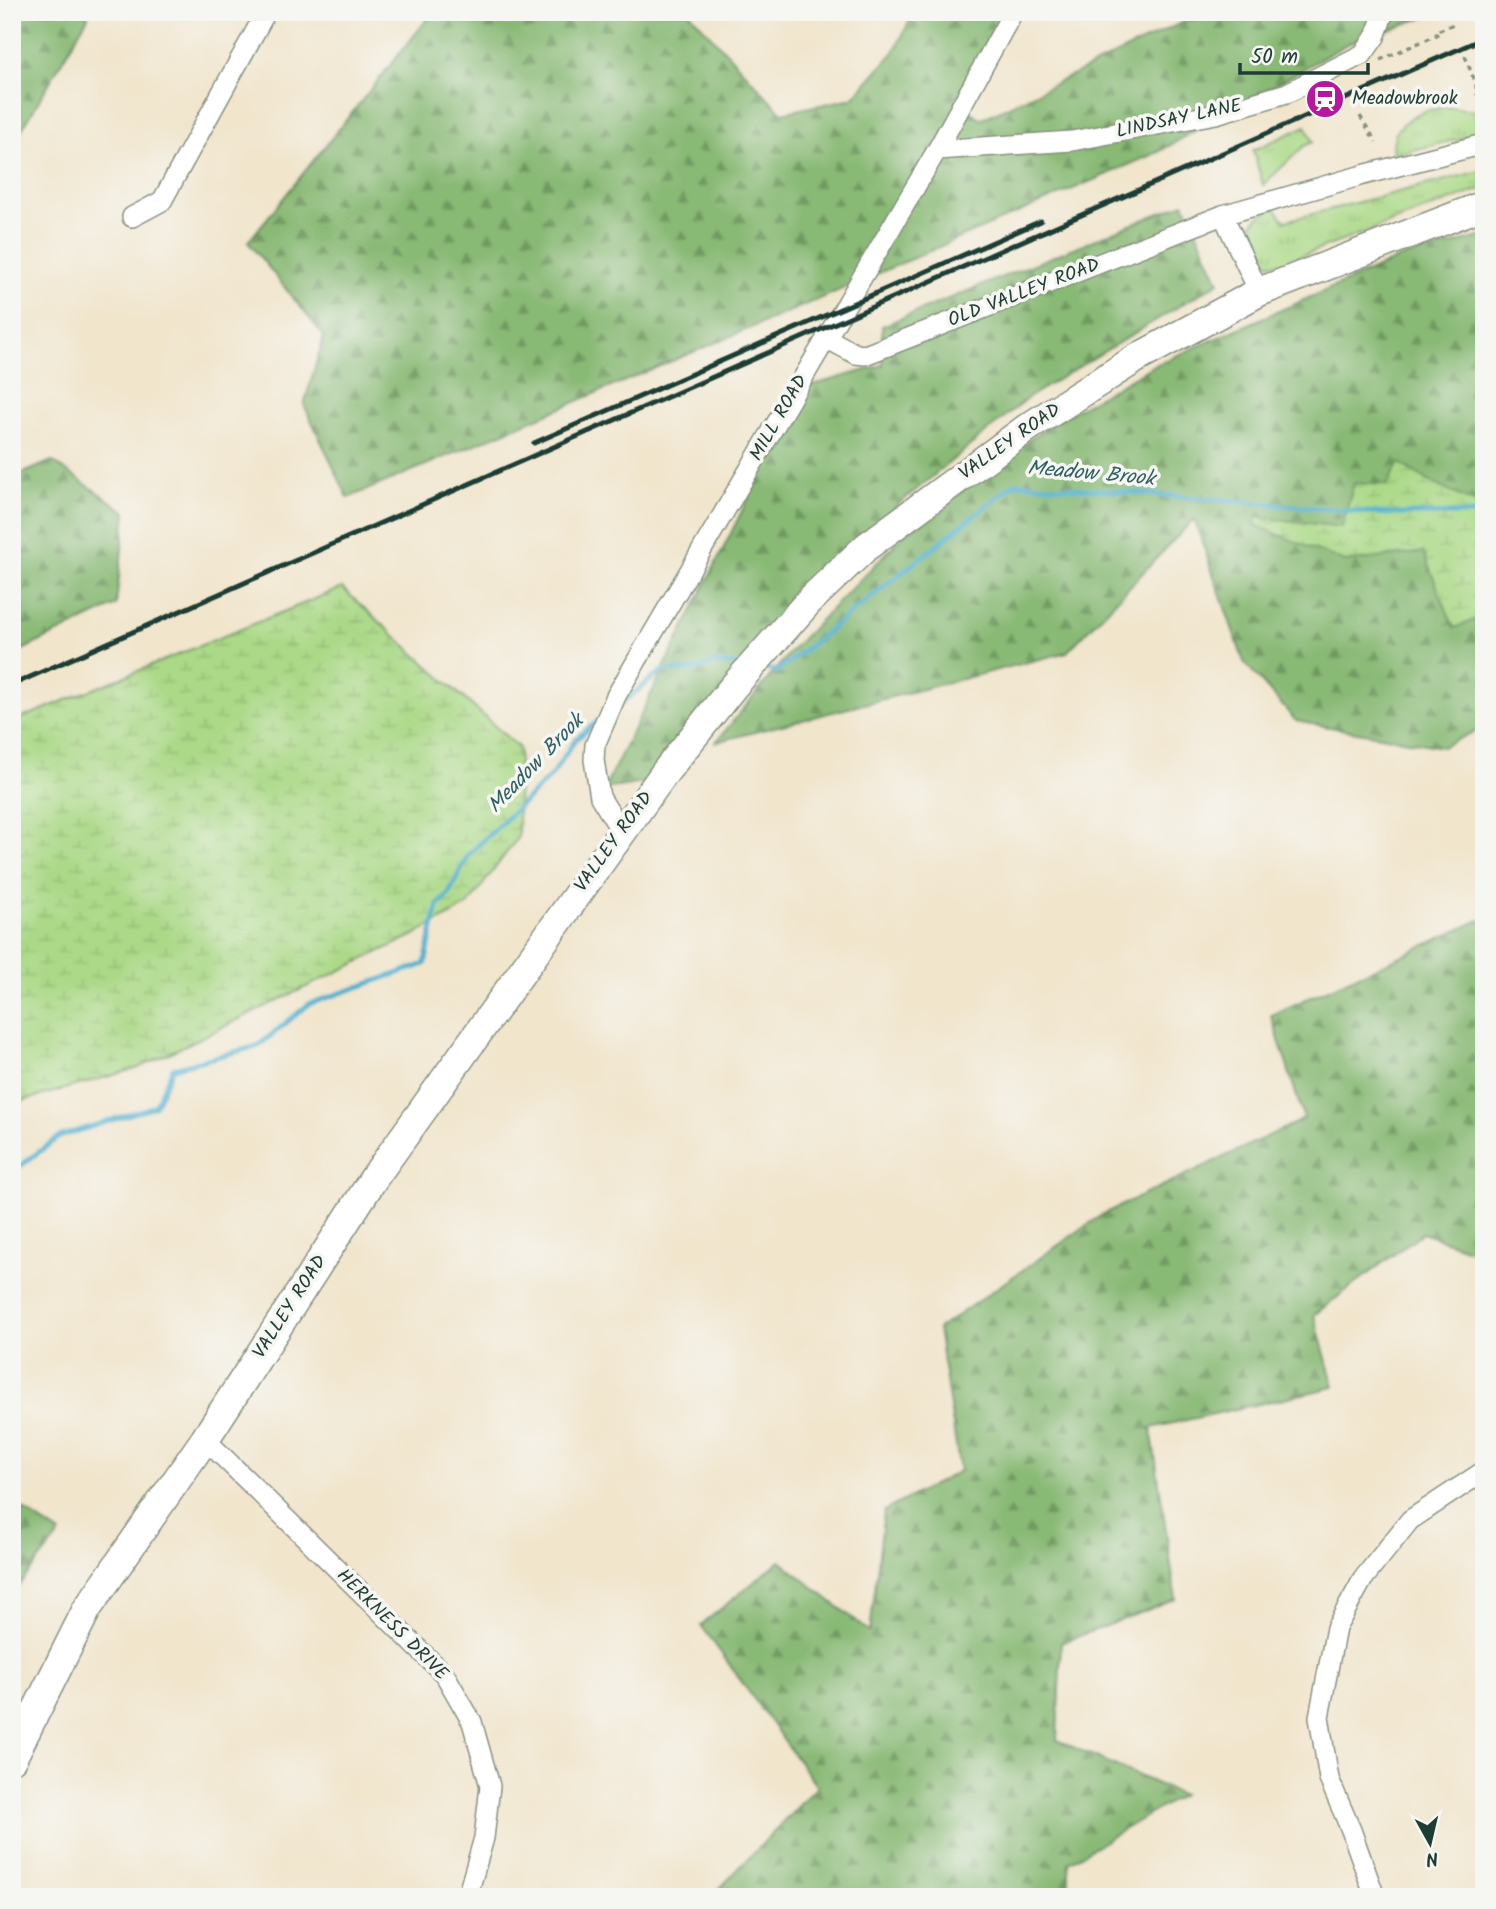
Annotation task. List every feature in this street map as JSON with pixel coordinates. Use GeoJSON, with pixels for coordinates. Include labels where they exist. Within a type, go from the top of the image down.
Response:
{"type":"FeatureCollection","features":[{"type":"Feature","properties":{"kind":"main road","name":"VALLEY ROAD"},"geometry":{"type":"LineString","coordinates":[[12,1759],[87,1609],[205,1439],[374,1178],[621,831],[733,687],[811,599],[866,547],[1027,428],[1137,358],[1259,292],[1484,205]]}},
{"type":"Feature","properties":{"kind":"street"},"geometry":{"type":"LineString","coordinates":[[132,217],[162,201],[266,12]]}},
{"type":"Feature","properties":{"kind":"street","name":"MILL ROAD"},"geometry":{"type":"LineString","coordinates":[[621,831],[600,797],[594,760],[595,745],[617,696],[937,150],[1013,12]]}},
{"type":"Feature","properties":{"kind":"street","name":"LINDSAY LANE"},"geometry":{"type":"LineString","coordinates":[[937,150],[1072,141],[1216,114],[1287,93],[1363,54],[1375,37],[1384,12]]}},
{"type":"Feature","properties":{"kind":"street","name":"OLD VALLEY ROAD"},"geometry":{"type":"LineString","coordinates":[[826,338],[856,354],[874,352],[1223,215],[1484,144]]}},
{"type":"Feature","properties":{"kind":"street"},"geometry":{"type":"LineString","coordinates":[[1223,215],[1259,292]]}},
{"type":"Feature","properties":{"kind":"street","name":"HERKNESS DRIVE"},"geometry":{"type":"LineString","coordinates":[[205,1439],[445,1675],[472,1723],[490,1786],[484,1838],[467,1897]]}},
{"type":"Feature","properties":{"kind":"street"},"geometry":{"type":"LineString","coordinates":[[1375,1897],[1329,1779],[1319,1717],[1336,1628],[1363,1579],[1410,1520],[1484,1471]]}},
{"type":"Feature","properties":{"kind":"path"},"geometry":{"type":"LineString","coordinates":[[1380,60],[1437,35],[1435,32],[1451,25],[1452,27]]}},
{"type":"Feature","properties":{"kind":"path"},"geometry":{"type":"LineString","coordinates":[[1465,56],[1477,95]]}},
{"type":"Feature","properties":{"kind":"path"},"geometry":{"type":"LineString","coordinates":[[1360,116],[1376,142]]}},
{"type":"Feature","properties":{"kind":"path"},"geometry":{"type":"LineString","coordinates":[[12,1396],[15,1401]]}},
{"type":"Feature","properties":{"kind":"green space"},"geometry":{"type":"Polygon","coordinates":[[[12,12],[85,12],[88,17],[12,146],[12,12]]]}},
{"type":"Feature","properties":{"kind":"green space"},"geometry":{"type":"Polygon","coordinates":[[[433,12],[689,12],[782,113],[853,98],[894,52],[914,12],[1003,12],[955,102],[982,119],[1183,22],[1223,12],[1439,12],[1347,44],[1158,152],[348,498],[304,405],[324,336],[248,242],[433,12]]]}},
{"type":"Feature","properties":{"kind":"green space"},"geometry":{"type":"Polygon","coordinates":[[[1451,107],[1484,112],[1484,133],[1396,154],[1392,150],[1396,133],[1406,121],[1428,111],[1451,107]]]}},
{"type":"Feature","properties":{"kind":"green space"},"geometry":{"type":"Polygon","coordinates":[[[1306,126],[1313,142],[1304,146],[1263,185],[1253,150],[1306,126]]]}},
{"type":"Feature","properties":{"kind":"green space"},"geometry":{"type":"Polygon","coordinates":[[[1484,170],[1484,188],[1282,263],[1265,262],[1251,245],[1249,232],[1254,222],[1275,208],[1285,221],[1484,170]]]}},
{"type":"Feature","properties":{"kind":"green space"},"geometry":{"type":"Polygon","coordinates":[[[1184,203],[1219,282],[1029,397],[849,545],[650,782],[604,789],[803,388],[883,365],[882,326],[1184,203]]]}},
{"type":"Feature","properties":{"kind":"green space"},"geometry":{"type":"Polygon","coordinates":[[[1484,236],[1484,727],[1442,747],[1296,721],[1244,662],[1194,519],[1067,652],[716,742],[796,645],[906,533],[1048,426],[1153,366],[1400,258],[1484,236]]]}},
{"type":"Feature","properties":{"kind":"green space"},"geometry":{"type":"Polygon","coordinates":[[[52,461],[126,512],[116,605],[12,655],[12,478],[52,461]]]}},
{"type":"Feature","properties":{"kind":"green space"},"geometry":{"type":"Polygon","coordinates":[[[1399,463],[1436,485],[1480,505],[1484,504],[1484,609],[1479,618],[1454,628],[1423,552],[1345,562],[1255,525],[1257,517],[1342,527],[1354,483],[1387,485],[1399,463]]]}},
{"type":"Feature","properties":{"kind":"green space"},"geometry":{"type":"Polygon","coordinates":[[[342,588],[519,748],[518,837],[468,905],[414,935],[138,1068],[12,1104],[12,722],[342,588]]]}},
{"type":"Feature","properties":{"kind":"green space"},"geometry":{"type":"Polygon","coordinates":[[[1480,920],[1484,926],[1484,1254],[1422,1233],[1314,1315],[1334,1387],[1151,1428],[1176,1599],[1061,1643],[1057,1740],[1182,1795],[1069,1862],[1069,1897],[726,1897],[719,1889],[817,1787],[701,1625],[780,1561],[870,1632],[884,1511],[960,1471],[938,1329],[1103,1214],[1304,1119],[1271,1015],[1480,920]]]}},
{"type":"Feature","properties":{"kind":"green space"},"geometry":{"type":"Polygon","coordinates":[[[12,1502],[60,1534],[12,1594],[12,1502]]]}},
{"type":"Feature","properties":{"kind":"waterway","name":"Meadow Brook"},"geometry":{"type":"LineString","coordinates":[[763,669],[778,671],[1015,483],[1390,514],[1484,514]]}},
{"type":"Feature","properties":{"kind":"waterway","name":"Meadow Brook"},"geometry":{"type":"LineString","coordinates":[[619,705],[662,671],[695,670],[715,663],[739,666]]}},
{"type":"Feature","properties":{"kind":"waterway","name":"Meadow Brook"},"geometry":{"type":"LineString","coordinates":[[12,1172],[59,1137],[155,1106],[173,1068],[258,1046],[309,1004],[425,964],[438,905],[448,895],[469,854],[552,775],[575,740],[597,722]]}},
{"type":"Feature","properties":{"kind":"railway"},"geometry":{"type":"LineString","coordinates":[[12,685],[1484,38]]}},
{"type":"Feature","properties":{"kind":"railway"},"geometry":{"type":"LineString","coordinates":[[534,443],[1041,221]]}},
{"type":"Feature","properties":{"kind":"place","name":"Meadowbrook"},"geometry":{"type":"Point","coordinates":[1325,99]}}]}
